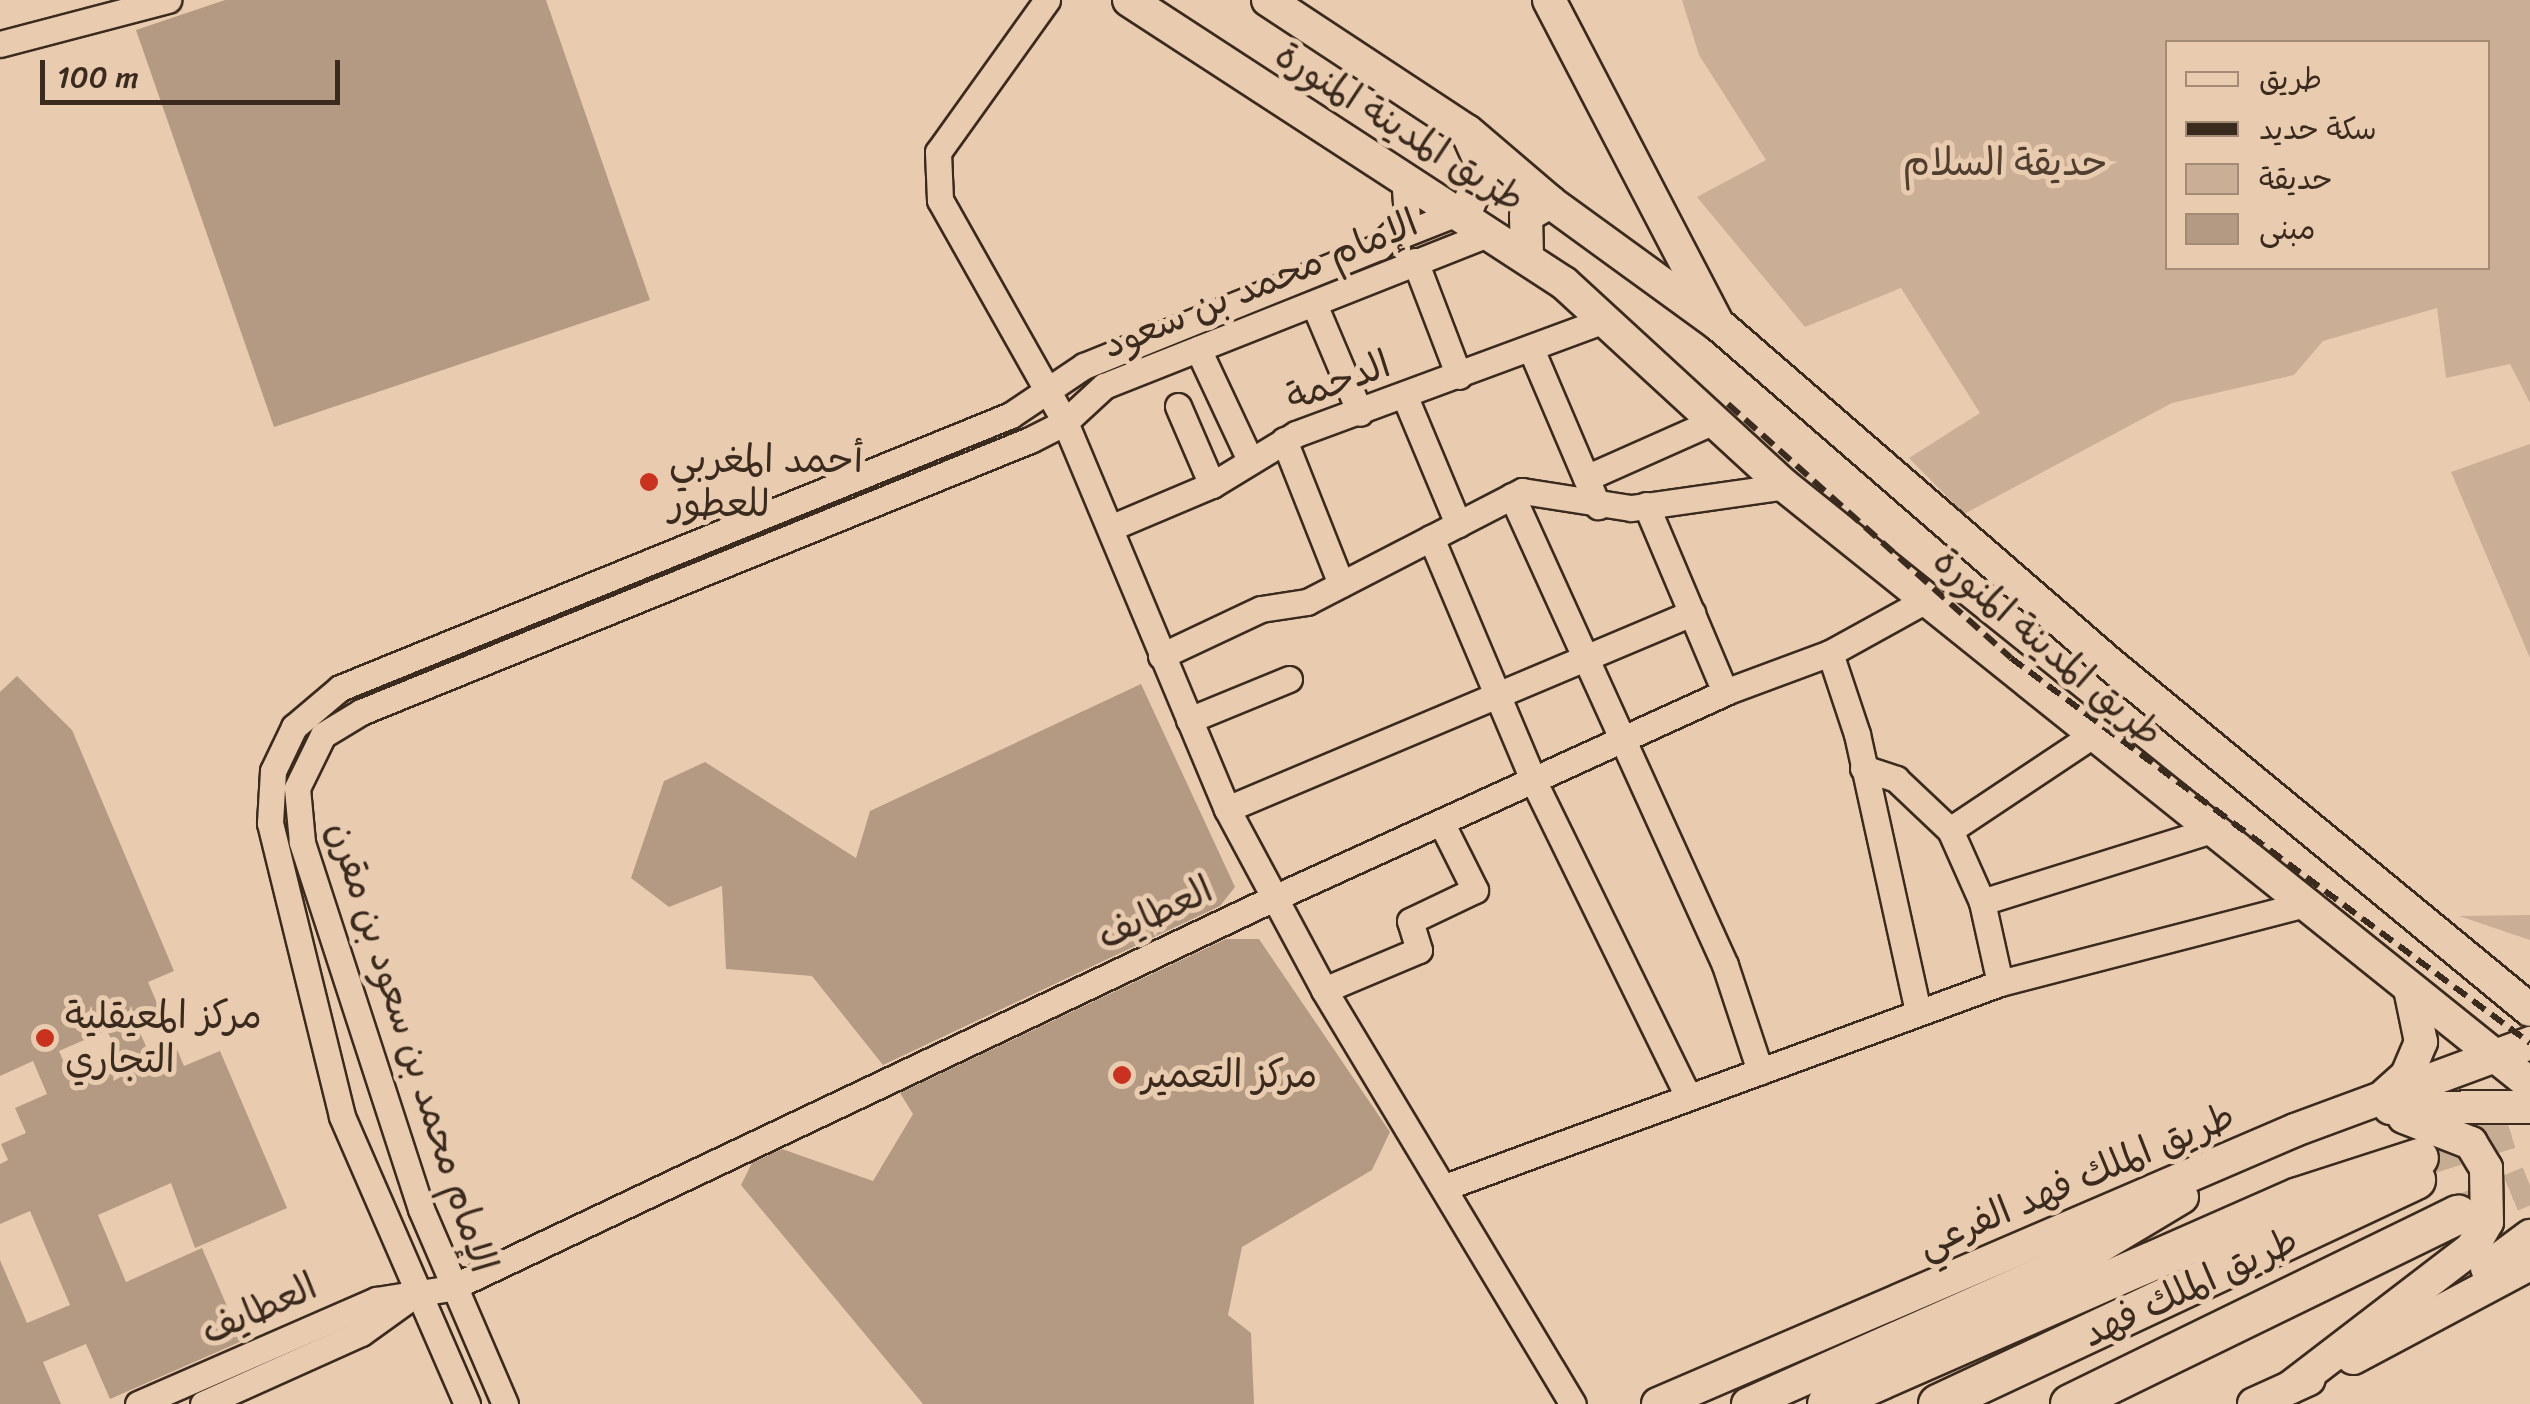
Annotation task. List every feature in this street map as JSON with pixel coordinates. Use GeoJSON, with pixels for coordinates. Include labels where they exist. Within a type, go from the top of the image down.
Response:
{"type":"FeatureCollection","features":[{"type":"Feature","properties":{"kind":"highway","name":"طريق الملك فهد"},"geometry":{"type":"LineString","coordinates":[[1827,1404],[2298,1197],[2430,1163],[1938,1404]]}},
{"type":"Feature","properties":{"kind":"highway","name":"طريق الملك فهد"},"geometry":{"type":"LineString","coordinates":[[2074,1403],[2458,1216]]}},
{"type":"Feature","properties":{"kind":"main road","name":"طريق المدينة المنورة"},"geometry":{"type":"LineString","coordinates":[[1129,0],[1527,256],[1786,486],[2210,830],[2310,902],[2492,1060],[2530,1084]]}},
{"type":"Feature","properties":{"kind":"main road","name":"طريق المدينة المنورة"},"geometry":{"type":"LineString","coordinates":[[1268,0],[1467,130],[1550,202],[1718,324],[2110,664],[2530,1010]]}},
{"type":"Feature","properties":{"kind":"main road","name":"طريق المدينة المنورة"},"geometry":{"type":"LineString","coordinates":[[1548,0],[1718,324]]}},
{"type":"Feature","properties":{"kind":"main road"},"geometry":{"type":"LineString","coordinates":[[1467,130],[1484,170],[1471,221]]}},
{"type":"Feature","properties":{"kind":"main road","name":"طريق المدينة المنورة"},"geometry":{"type":"LineString","coordinates":[[1527,256],[1526,216],[1550,202]]}},
{"type":"Feature","properties":{"kind":"main road"},"geometry":{"type":"LineString","coordinates":[[2471,961],[2530,975]]}},
{"type":"Feature","properties":{"kind":"main road"},"geometry":{"type":"LineString","coordinates":[[2380,1100],[2407,1075],[2421,1042],[2410,989]]}},
{"type":"Feature","properties":{"kind":"main road","name":"طريق الملك فهد الفرعي"},"geometry":{"type":"LineString","coordinates":[[1658,1404],[2295,1130],[2530,1043]]}},
{"type":"Feature","properties":{"kind":"main road"},"geometry":{"type":"LineString","coordinates":[[2492,1060],[2530,1068]]}},
{"type":"Feature","properties":{"kind":"main road"},"geometry":{"type":"LineString","coordinates":[[1748,1404],[2092,1251],[2295,1130],[2370,1108],[2530,1107]]}},
{"type":"Feature","properties":{"kind":"main road"},"geometry":{"type":"LineString","coordinates":[[2291,1388],[2472,1248],[2491,1196],[2471,1144],[2414,1116],[2295,1130]]}},
{"type":"Feature","properties":{"kind":"main road"},"geometry":{"type":"LineString","coordinates":[[2291,1388],[2530,1236]]}},
{"type":"Feature","properties":{"kind":"main road"},"geometry":{"type":"LineString","coordinates":[[2254,1404],[2482,1295],[2530,1264]]}},
{"type":"Feature","properties":{"kind":"main road"},"geometry":{"type":"LineString","coordinates":[[2482,1295],[2530,1279]]}},
{"type":"Feature","properties":{"kind":"street"},"geometry":{"type":"LineString","coordinates":[[0,44],[168,0]]}},
{"type":"Feature","properties":{"kind":"street"},"geometry":{"type":"LineString","coordinates":[[1048,0],[938,152],[936,180],[951,231],[1065,422],[1227,809],[1274,898],[1324,990],[1448,1186],[1572,1404]]}},
{"type":"Feature","properties":{"kind":"street","name":"الإمام محمد بن سعود"},"geometry":{"type":"LineString","coordinates":[[1394,238],[1407,218],[1404,180]]}},
{"type":"Feature","properties":{"kind":"street","name":"الإمام محمد بن سعود"},"geometry":{"type":"LineString","coordinates":[[1044,388],[1394,238],[1471,221]]}},
{"type":"Feature","properties":{"kind":"street","name":"الإمام محمد بن سعود"},"geometry":{"type":"LineString","coordinates":[[1065,422],[1104,386],[1415,261],[1471,221]]}},
{"type":"Feature","properties":{"kind":"street"},"geometry":{"type":"LineString","coordinates":[[1415,261],[1459,376]]}},
{"type":"Feature","properties":{"kind":"street"},"geometry":{"type":"LineString","coordinates":[[1314,304],[1360,413]]}},
{"type":"Feature","properties":{"kind":"street","name":"الدحمة"},"geometry":{"type":"LineString","coordinates":[[1110,528],[1212,485],[1249,458],[1284,440],[1601,320]]}},
{"type":"Feature","properties":{"kind":"street"},"geometry":{"type":"LineString","coordinates":[[1198,348],[1249,458]]}},
{"type":"Feature","properties":{"kind":"street"},"geometry":{"type":"LineString","coordinates":[[1530,349],[1598,506]]}},
{"type":"Feature","properties":{"kind":"street","name":"الإمام محمد بن سعود بن مقرن"},"geometry":{"type":"LineString","coordinates":[[467,1404],[414,1295],[342,1116],[270,823],[273,771],[294,727],[340,688],[1011,414],[1044,388]]}},
{"type":"Feature","properties":{"kind":"street"},"geometry":{"type":"LineString","coordinates":[[1405,397],[1458,524]]}},
{"type":"Feature","properties":{"kind":"street"},"geometry":{"type":"LineString","coordinates":[[1178,406],[1212,485]]}},
{"type":"Feature","properties":{"kind":"street"},"geometry":{"type":"LineString","coordinates":[[1586,478],[1714,420]]}},
{"type":"Feature","properties":{"kind":"street","name":"الإمام محمد بن سعود بن مقرن"},"geometry":{"type":"LineString","coordinates":[[505,1404],[451,1288],[302,842],[297,788],[323,735],[361,712],[609,617],[1065,422]]}},
{"type":"Feature","properties":{"kind":"street"},"geometry":{"type":"LineString","coordinates":[[1284,440],[1342,584]]}},
{"type":"Feature","properties":{"kind":"street"},"geometry":{"type":"LineString","coordinates":[[1162,656],[1261,609],[1308,602],[1522,491],[1598,506],[1646,504],[1786,486]]}},
{"type":"Feature","properties":{"kind":"street"},"geometry":{"type":"LineString","coordinates":[[1512,496],[1626,738],[1724,965],[1760,1070]]}},
{"type":"Feature","properties":{"kind":"street"},"geometry":{"type":"LineString","coordinates":[[1646,504],[1725,692]]}},
{"type":"Feature","properties":{"kind":"street"},"geometry":{"type":"LineString","coordinates":[[1431,538],[1533,780],[1688,1096]]}},
{"type":"Feature","properties":{"kind":"street","name":"العطايف"},"geometry":{"type":"LineString","coordinates":[[138,1404],[347,1311],[451,1288],[1274,898],[1725,692],[1830,653],[1928,599]]}},
{"type":"Feature","properties":{"kind":"street"},"geometry":{"type":"LineString","coordinates":[[1227,809],[1692,613]]}},
{"type":"Feature","properties":{"kind":"street"},"geometry":{"type":"LineString","coordinates":[[1830,653],[1862,768],[1918,1011]]}},
{"type":"Feature","properties":{"kind":"street"},"geometry":{"type":"LineString","coordinates":[[1189,720],[1289,679]]}},
{"type":"Feature","properties":{"kind":"street"},"geometry":{"type":"LineString","coordinates":[[1950,830],[2092,736]]}},
{"type":"Feature","properties":{"kind":"street"},"geometry":{"type":"LineString","coordinates":[[1862,768],[1896,779],[1950,830],[1982,902],[2000,983]]}},
{"type":"Feature","properties":{"kind":"street"},"geometry":{"type":"LineString","coordinates":[[1324,990],[1419,950],[1410,920],[1475,890],[1441,822]]}},
{"type":"Feature","properties":{"kind":"street"},"geometry":{"type":"LineString","coordinates":[[1982,902],[2210,830]]}},
{"type":"Feature","properties":{"kind":"street"},"geometry":{"type":"LineString","coordinates":[[1448,1186],[2000,983],[2310,902]]}},
{"type":"Feature","properties":{"kind":"street","name":"العطايف"},"geometry":{"type":"LineString","coordinates":[[202,1404],[362,1333],[414,1295]]}},
{"type":"Feature","properties":{"kind":"green space","name":"حديقة السلام"},"geometry":{"type":"Polygon","coordinates":[[[1682,0],[2530,0],[2530,403],[2510,364],[2446,378],[2437,308],[2323,341],[2294,375],[2172,403],[1964,514],[1909,458],[1980,413],[1901,288],[1805,327],[1697,197],[1766,160],[1699,55],[1682,0]]]}},
{"type":"Feature","properties":{"kind":"green space"},"geometry":{"type":"Polygon","coordinates":[[[2530,444],[2530,658],[2451,472],[2530,444]]]}},
{"type":"Feature","properties":{"kind":"green space"},"geometry":{"type":"Polygon","coordinates":[[[2530,915],[2530,940],[2459,916],[2530,915]]]}},
{"type":"Feature","properties":{"kind":"building"},"geometry":{"type":"Polygon","coordinates":[[[225,0],[546,0],[650,300],[274,427],[136,30],[225,0]]]}},
{"type":"Feature","properties":{"kind":"building","name":"مركز المعيقلية التجاري"},"geometry":{"type":"Polygon","coordinates":[[[17,676],[72,730],[174,971],[148,982],[159,1008],[134,1019],[148,1051],[173,1040],[184,1066],[220,1051],[287,1208],[195,1248],[171,1183],[98,1215],[126,1282],[202,1248],[242,1341],[110,1399],[86,1344],[43,1362],[61,1404],[0,1404],[0,1260],[27,1323],[70,1305],[30,1211],[0,1224],[0,1164],[8,1160],[1,1144],[26,1133],[15,1108],[47,1094],[33,1061],[0,1076],[0,692],[17,676]],[[107,1030],[59,1051],[73,1083],[121,1063],[107,1030]]]}},
{"type":"Feature","properties":{"kind":"building"},"geometry":{"type":"Polygon","coordinates":[[[1141,684],[1235,887],[1220,906],[883,1065],[812,976],[726,969],[722,886],[669,907],[631,878],[664,781],[705,762],[856,858],[870,811],[1141,684]]]}},
{"type":"Feature","properties":{"kind":"building"},"geometry":{"type":"Polygon","coordinates":[[[1226,939],[1259,939],[1390,1132],[1372,1170],[1242,1247],[1228,1315],[1251,1333],[1254,1404],[923,1404],[741,1185],[752,1163],[782,1149],[873,1181],[913,1114],[900,1093],[1226,939]]]}},
{"type":"Feature","properties":{"kind":"tunnel"},"geometry":{"type":"LineString","coordinates":[[2419,1158],[2521,1126]]}},
{"type":"Feature","properties":{"kind":"tunnel"},"geometry":{"type":"LineString","coordinates":[[2458,1215],[2530,1185]]}},
{"type":"Feature","properties":{"kind":"railway"},"geometry":{"type":"LineString","coordinates":[[1728,404],[2011,658],[2530,1043]]}},
{"type":"Feature","properties":{"kind":"place","name":"أحمد المغربي للعطور"},"geometry":{"type":"Point","coordinates":[649,482]}},
{"type":"Feature","properties":{"kind":"place","name":"مركز المعيقلية التجاري"},"geometry":{"type":"Point","coordinates":[45,1038]}},
{"type":"Feature","properties":{"kind":"place","name":"مركز التعمير"},"geometry":{"type":"Point","coordinates":[1122,1075]}}]}
